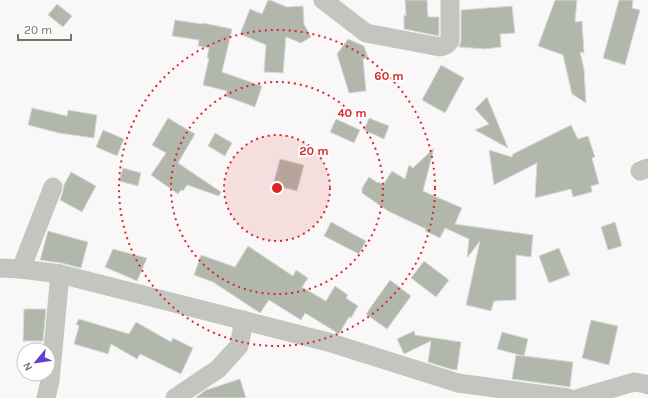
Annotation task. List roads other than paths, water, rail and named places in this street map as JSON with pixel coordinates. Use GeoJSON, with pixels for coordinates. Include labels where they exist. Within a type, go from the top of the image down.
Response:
{"type":"FeatureCollection","features":[{"type":"Feature","properties":{"kind":"street"},"geometry":{"type":"LineString","coordinates":[[323,0],[366,33],[440,47],[446,45],[450,41],[450,0]]}},
{"type":"Feature","properties":{"kind":"street"},"geometry":{"type":"LineString","coordinates":[[21,269],[53,187]]}},
{"type":"Feature","properties":{"kind":"street"},"geometry":{"type":"LineString","coordinates":[[0,268],[60,274],[328,342],[454,391],[568,398]]}},
{"type":"Feature","properties":{"kind":"street"},"geometry":{"type":"LineString","coordinates":[[46,398],[50,381],[60,274]]}},
{"type":"Feature","properties":{"kind":"street"},"geometry":{"type":"LineString","coordinates":[[175,398],[218,369],[239,346],[244,320]]}},
{"type":"Feature","properties":{"kind":"street"},"geometry":{"type":"LineString","coordinates":[[579,398],[634,382],[648,385]]}}]}
